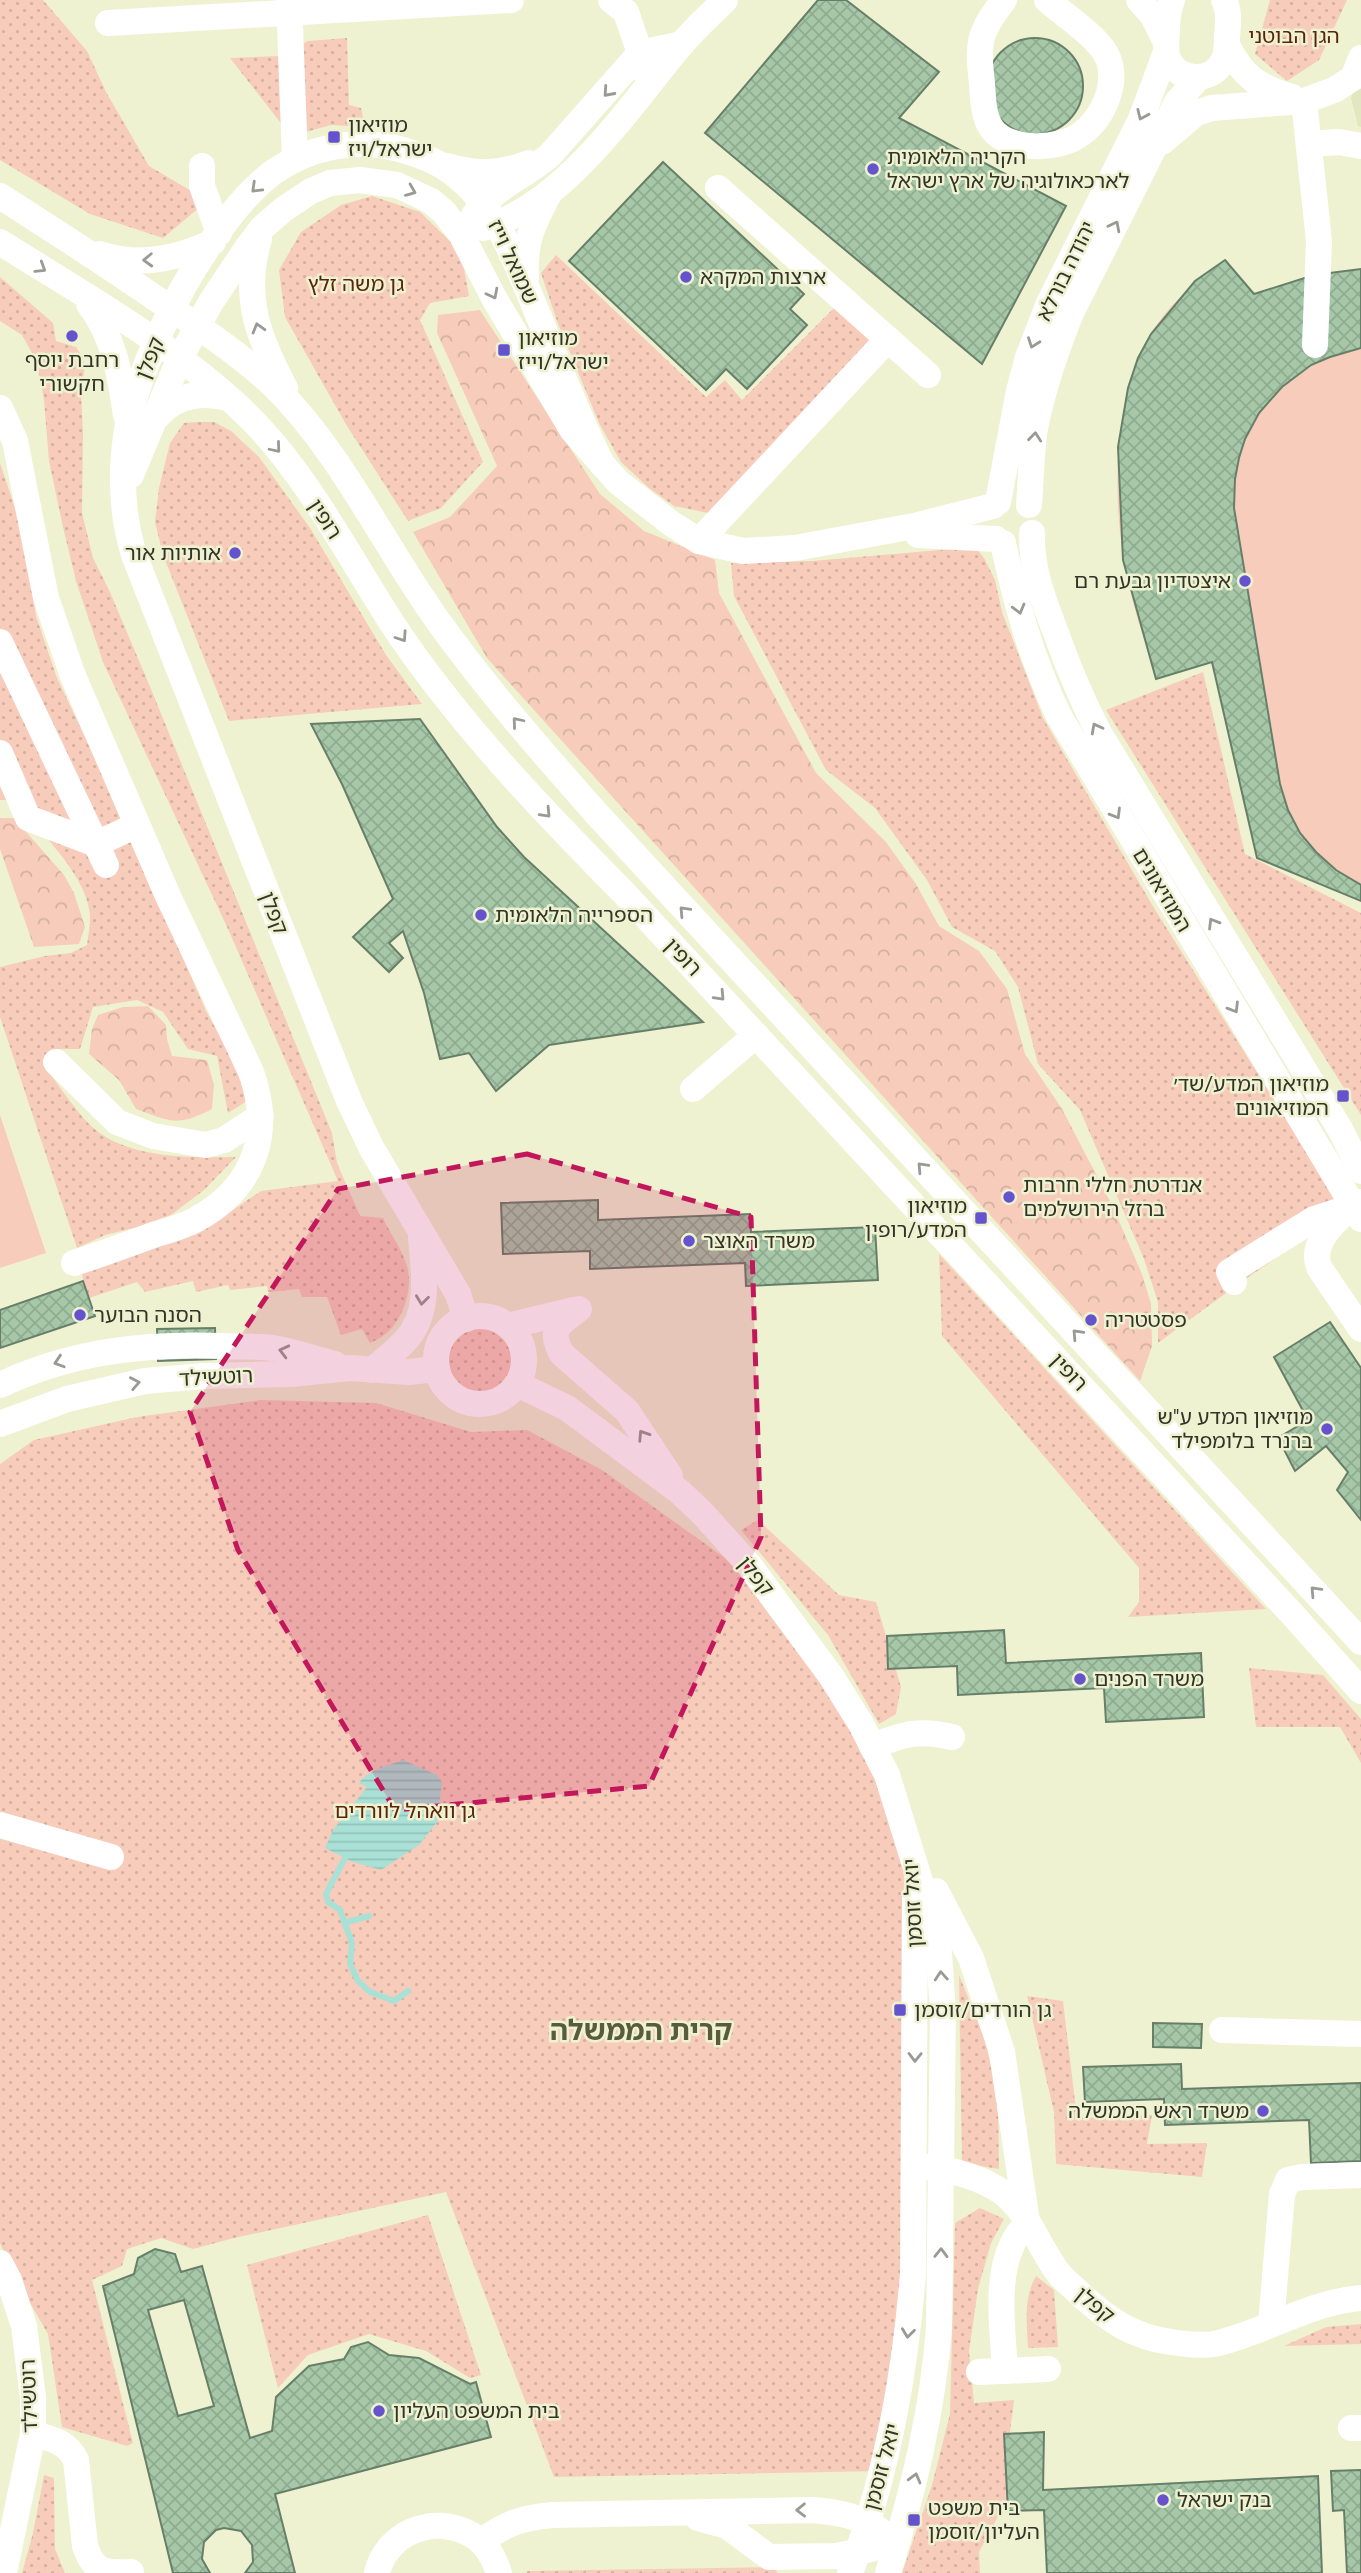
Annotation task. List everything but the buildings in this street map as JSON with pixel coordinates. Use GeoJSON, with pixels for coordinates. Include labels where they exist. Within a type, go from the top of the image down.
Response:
{"type":"FeatureCollection","features":[{"type":"Feature","properties":{"kind":"street"},"geometry":{"type":"LineString","coordinates":[[108,23],[289,6],[511,0]]}},
{"type":"Feature","properties":{"kind":"street"},"geometry":{"type":"LineString","coordinates":[[611,0],[626,12],[644,65],[643,93]]}},
{"type":"Feature","properties":{"kind":"street"},"geometry":{"type":"LineString","coordinates":[[461,234],[498,224],[551,191],[570,175],[643,93],[681,44],[725,0]]}},
{"type":"Feature","properties":{"kind":"street"},"geometry":{"type":"LineString","coordinates":[[1004,0],[988,19],[982,33],[980,66],[983,102],[993,130],[1012,144],[1033,146],[1058,144],[1080,135],[1102,113],[1111,82],[1106,55],[1047,0]]}},
{"type":"Feature","properties":{"kind":"street"},"geometry":{"type":"LineString","coordinates":[[1139,0],[1153,16],[1169,62],[1176,70],[1185,75],[1203,76],[1259,97],[1304,101]]}},
{"type":"Feature","properties":{"kind":"street","name":"יהודה בורלא"},"geometry":{"type":"LineString","coordinates":[[995,504],[1019,391],[1038,328],[1141,119],[1166,47],[1168,11],[1172,0]]}},
{"type":"Feature","properties":{"kind":"street"},"geometry":{"type":"LineString","coordinates":[[1228,4],[1227,45],[1245,74],[1271,91],[1304,101]]}},
{"type":"Feature","properties":{"kind":"street"},"geometry":{"type":"LineString","coordinates":[[289,6],[295,159]]}},
{"type":"Feature","properties":{"kind":"street"},"geometry":{"type":"LineString","coordinates":[[461,234],[482,202],[534,170],[550,155],[640,53],[681,44]]}},
{"type":"Feature","properties":{"kind":"street","name":"יהודה בורלא"},"geometry":{"type":"LineString","coordinates":[[1029,505],[1035,431],[1052,364],[1071,313],[1177,102],[1203,76],[1217,70],[1223,61],[1227,45]]}},
{"type":"Feature","properties":{"kind":"street"},"geometry":{"type":"LineString","coordinates":[[1153,151],[1196,113],[1221,107],[1304,101],[1334,90],[1353,78],[1361,58]]}},
{"type":"Feature","properties":{"kind":"street"},"geometry":{"type":"LineString","coordinates":[[1304,101],[1319,241],[1314,345]]}},
{"type":"Feature","properties":{"kind":"street"},"geometry":{"type":"LineString","coordinates":[[1309,144],[1339,142],[1361,146]]}},
{"type":"Feature","properties":{"kind":"street","name":"שמואל וייז"},"geometry":{"type":"LineString","coordinates":[[172,309],[233,212],[256,186],[295,159],[320,149],[363,144],[406,151],[452,171],[482,202],[498,224],[588,438],[602,464]]}},
{"type":"Feature","properties":{"kind":"street"},"geometry":{"type":"LineString","coordinates":[[432,161],[458,169],[488,173],[508,171],[550,155]]}},
{"type":"Feature","properties":{"kind":"street"},"geometry":{"type":"LineString","coordinates":[[81,248],[116,259],[141,261],[190,253],[216,237],[202,186],[202,166]]}},
{"type":"Feature","properties":{"kind":"street","name":"שמואל וייז"},"geometry":{"type":"LineString","coordinates":[[179,360],[247,248],[262,228],[284,209],[311,191],[330,183],[360,180],[397,186],[417,193],[444,212],[461,234],[573,431],[618,482],[699,541],[743,551],[795,548],[914,526],[995,504]]}},
{"type":"Feature","properties":{"kind":"street"},"geometry":{"type":"LineString","coordinates":[[718,188],[929,375]]}},
{"type":"Feature","properties":{"kind":"street"},"geometry":{"type":"LineString","coordinates":[[526,286],[527,239],[551,191]]}},
{"type":"Feature","properties":{"kind":"street","name":"רופין"},"geometry":{"type":"LineString","coordinates":[[0,196],[172,309],[255,369],[298,412],[322,444],[437,620],[475,670],[596,813],[1361,1642]]}},
{"type":"Feature","properties":{"kind":"street"},"geometry":{"type":"LineString","coordinates":[[262,228],[254,256],[254,311],[265,349],[298,412]]}},
{"type":"Feature","properties":{"kind":"street","name":"רופין"},"geometry":{"type":"LineString","coordinates":[[0,242],[155,342],[230,398],[281,453],[405,642],[513,777],[1275,1594],[1361,1691]]}},
{"type":"Feature","properties":{"kind":"street"},"geometry":{"type":"LineString","coordinates":[[82,294],[100,318],[109,337],[141,423],[186,396],[202,393],[230,398]]}},
{"type":"Feature","properties":{"kind":"street","name":"קפלן"},"geometry":{"type":"LineString","coordinates":[[172,309],[144,370],[141,423],[122,492],[126,528],[134,555],[349,1101],[372,1149],[458,1294],[466,1319]]}},
{"type":"Feature","properties":{"kind":"street"},"geometry":{"type":"LineString","coordinates":[[699,541],[888,339]]}},
{"type":"Feature","properties":{"kind":"street","name":"קפלן"},"geometry":{"type":"LineString","coordinates":[[141,423],[179,360]]}},
{"type":"Feature","properties":{"kind":"street"},"geometry":{"type":"LineString","coordinates":[[0,408],[15,441],[46,598],[73,676],[137,825],[260,1096],[262,1127],[257,1151],[242,1181],[219,1205],[196,1220],[74,1264]]}},
{"type":"Feature","properties":{"kind":"street"},"geometry":{"type":"LineString","coordinates":[[1010,497],[1029,505],[1035,518],[1032,533],[1023,542],[1016,544],[999,541],[988,527],[989,512],[995,504],[1010,497]]}},
{"type":"Feature","properties":{"kind":"street","name":"המוזיאונים"},"geometry":{"type":"LineString","coordinates":[[1032,533],[1031,549],[1036,579],[1072,676],[1099,733],[1339,1129],[1361,1171]]}},
{"type":"Feature","properties":{"kind":"street","name":"שמואל וייז"},"geometry":{"type":"LineString","coordinates":[[856,537],[911,535],[999,541]]}},
{"type":"Feature","properties":{"kind":"street","name":"המוזיאונים"},"geometry":{"type":"LineString","coordinates":[[999,541],[1029,644],[1042,681],[1059,716],[1358,1209]]}},
{"type":"Feature","properties":{"kind":"street"},"geometry":{"type":"LineString","coordinates":[[0,642],[101,854]]}},
{"type":"Feature","properties":{"kind":"street"},"geometry":{"type":"LineString","coordinates":[[0,753],[29,818],[101,854]]}},
{"type":"Feature","properties":{"kind":"street"},"geometry":{"type":"LineString","coordinates":[[101,854],[137,825]]}},
{"type":"Feature","properties":{"kind":"street"},"geometry":{"type":"LineString","coordinates":[[693,1089],[756,1035]]}},
{"type":"Feature","properties":{"kind":"street"},"geometry":{"type":"LineString","coordinates":[[56,1062],[117,1122],[153,1136],[206,1145],[224,1140],[261,1116]]}},
{"type":"Feature","properties":{"kind":"street"},"geometry":{"type":"LineString","coordinates":[[1234,1282],[1229,1272],[1298,1228],[1326,1214],[1358,1209]]}},
{"type":"Feature","properties":{"kind":"street"},"geometry":{"type":"LineString","coordinates":[[1358,1209],[1324,1236],[1316,1259],[1323,1275],[1361,1329]]}},
{"type":"Feature","properties":{"kind":"street"},"geometry":{"type":"LineString","coordinates":[[0,1385],[27,1372],[71,1358],[120,1348],[177,1345],[274,1348],[361,1369],[406,1340],[420,1316],[424,1297],[421,1232]]}},
{"type":"Feature","properties":{"kind":"street"},"geometry":{"type":"LineString","coordinates":[[508,1326],[579,1309],[560,1323],[555,1332],[555,1341],[562,1354],[627,1411],[680,1492]]}},
{"type":"Feature","properties":{"kind":"street"},"geometry":{"type":"LineString","coordinates":[[488,1317],[508,1326],[523,1347],[524,1360],[517,1384],[508,1394],[497,1401],[472,1403],[449,1391],[437,1369],[439,1344],[446,1333],[455,1324],[466,1319],[488,1317]]}},
{"type":"Feature","properties":{"kind":"street"},"geometry":{"type":"LineString","coordinates":[[166,1379],[166,1368],[177,1345]]}},
{"type":"Feature","properties":{"kind":"street","name":"רוטשילד"},"geometry":{"type":"LineString","coordinates":[[0,1424],[67,1399],[166,1379],[361,1369],[409,1372],[437,1369]]}},
{"type":"Feature","properties":{"kind":"street","name":"קפלן"},"geometry":{"type":"LineString","coordinates":[[517,1384],[567,1408],[680,1492],[741,1556],[831,1676],[887,1775],[907,1837]]}},
{"type":"Feature","properties":{"kind":"street"},"geometry":{"type":"LineString","coordinates":[[872,1746],[904,1734],[928,1732],[952,1737]]}},
{"type":"Feature","properties":{"kind":"street"},"geometry":{"type":"LineString","coordinates":[[0,1825],[111,1857]]}},
{"type":"Feature","properties":{"kind":"street"},"geometry":{"type":"LineString","coordinates":[[907,1837],[971,1958],[1002,2052],[1027,2222],[1011,2245],[1006,2264],[992,2371],[1048,2369]]}},
{"type":"Feature","properties":{"kind":"street","name":"יואל זוסמן"},"geometry":{"type":"LineString","coordinates":[[854,2563],[891,2442],[905,2354],[913,2273],[915,1885],[907,1837]]}},
{"type":"Feature","properties":{"kind":"street","name":"יואל זוסמן"},"geometry":{"type":"LineString","coordinates":[[888,2573],[921,2455],[936,2366],[941,2221],[943,2011],[938,1940],[907,1837]]}},
{"type":"Feature","properties":{"kind":"street"},"geometry":{"type":"LineString","coordinates":[[1222,2030],[1361,2034]]}},
{"type":"Feature","properties":{"kind":"street","name":"קפלן"},"geometry":{"type":"LineString","coordinates":[[914,2165],[942,2169],[982,2180],[1003,2193],[1018,2207],[1060,2275],[1108,2320],[1136,2334],[1169,2342],[1211,2344],[1336,2301],[1361,2298]]}},
{"type":"Feature","properties":{"kind":"street"},"geometry":{"type":"LineString","coordinates":[[1271,2324],[1282,2194],[1288,2180],[1361,2175]]}},
{"type":"Feature","properties":{"kind":"street"},"geometry":{"type":"LineString","coordinates":[[941,2221],[958,2198],[982,2180]]}},
{"type":"Feature","properties":{"kind":"street","name":"רוטשילד"},"geometry":{"type":"LineString","coordinates":[[0,2263],[9,2280],[24,2326],[33,2398],[33,2434],[4,2573]]}},
{"type":"Feature","properties":{"kind":"street"},"geometry":{"type":"LineString","coordinates":[[33,2434],[61,2441],[72,2451],[76,2460],[85,2546],[90,2560],[96,2568],[110,2573],[131,2572]]}},
{"type":"Feature","properties":{"kind":"street"},"geometry":{"type":"LineString","coordinates":[[481,2541],[505,2524],[529,2517],[656,2513],[812,2510],[838,2512],[868,2522],[897,2544],[854,2563],[769,2557],[727,2526],[696,2517],[656,2513]]}},
{"type":"Feature","properties":{"kind":"street"},"geometry":{"type":"LineString","coordinates":[[377,2573],[388,2550],[403,2536],[422,2527],[443,2525],[463,2530],[481,2541],[494,2557],[499,2573]]}},
{"type":"Feature","properties":{"kind":"street"},"geometry":{"type":"LineString","coordinates":[[797,2557],[813,2563],[825,2573]]}},
{"type":"Feature","properties":{"kind":"highlighted area"},"geometry":{"type":"Polygon","coordinates":[[[527,1154],[751,1217],[761,1537],[649,1786],[395,1810],[238,1550],[190,1412],[338,1189],[527,1154]]]}},
{"type":"Feature","properties":{"kind":"shaded area"},"geometry":{"type":"Polygon","coordinates":[[[1361,70],[1361,127],[1358,126],[1351,98],[1361,70]]]}},
{"type":"Feature","properties":{"kind":"green space"},"geometry":{"type":"Polygon","coordinates":[[[0,0],[43,0],[87,51],[106,92],[149,166],[203,198],[200,207],[163,238],[90,214],[0,160],[0,0]]]}},
{"type":"Feature","properties":{"kind":"green space","name":"הגן הבוטני"},"geometry":{"type":"Polygon","coordinates":[[[1270,0],[1347,0],[1319,60],[1287,81],[1255,54],[1270,0]]]}},
{"type":"Feature","properties":{"kind":"green space"},"geometry":{"type":"Polygon","coordinates":[[[347,38],[349,105],[361,108],[365,127],[331,125],[291,136],[230,58],[280,56],[308,41],[347,38]]]}},
{"type":"Feature","properties":{"kind":"green space","name":"גן משה זלץ"},"geometry":{"type":"Polygon","coordinates":[[[372,196],[420,212],[461,252],[469,296],[430,303],[420,320],[483,462],[441,508],[408,521],[347,426],[285,317],[279,270],[301,232],[341,205],[372,196]]]}},
{"type":"Feature","properties":{"kind":"green space"},"geometry":{"type":"Polygon","coordinates":[[[556,255],[706,397],[725,380],[742,400],[837,305],[875,340],[708,513],[674,506],[649,488],[621,462],[599,423],[557,321],[541,273],[556,255]]]}},
{"type":"Feature","properties":{"kind":"green space","name":"איצטדיון גבעת רם"},"geometry":{"type":"Polygon","coordinates":[[[1225,260],[1254,294],[1314,275],[1361,269],[1361,901],[1257,858],[1212,662],[1156,679],[1127,575],[1120,534],[1117,475],[1123,414],[1129,386],[1138,359],[1165,313],[1225,260]]]}},
{"type":"Feature","properties":{"kind":"green space"},"geometry":{"type":"Polygon","coordinates":[[[0,277],[53,323],[56,341],[76,347],[82,356],[85,366],[81,392],[82,513],[93,558],[151,689],[332,1133],[337,1163],[360,1216],[383,1218],[406,1263],[408,1290],[400,1317],[389,1331],[370,1343],[362,1329],[341,1335],[327,1297],[302,1297],[299,1289],[268,1292],[267,1286],[230,1290],[228,1285],[196,1292],[193,1281],[145,1292],[137,1282],[89,1298],[81,1272],[215,1222],[261,1191],[338,1181],[228,929],[103,662],[76,581],[63,527],[49,461],[44,400],[37,362],[22,335],[0,321],[0,277]]]}},
{"type":"Feature","properties":{"kind":"green space"},"geometry":{"type":"Polygon","coordinates":[[[480,310],[600,494],[644,531],[715,560],[719,593],[816,773],[886,842],[916,884],[939,926],[979,951],[1007,989],[1025,1054],[1062,1109],[1112,1205],[1142,1274],[1151,1304],[1152,1346],[1140,1381],[487,658],[413,532],[450,517],[497,466],[437,333],[438,315],[480,310]]]}},
{"type":"Feature","properties":{"kind":"green space"},"geometry":{"type":"Polygon","coordinates":[[[214,422],[231,431],[259,457],[310,528],[386,655],[422,704],[229,721],[163,555],[155,522],[159,488],[170,443],[184,423],[214,422]]]}},
{"type":"Feature","properties":{"kind":"green space"},"geometry":{"type":"Polygon","coordinates":[[[0,463],[25,538],[36,616],[57,678],[109,787],[206,1011],[239,1071],[250,1099],[228,1113],[217,1056],[188,1049],[163,1012],[137,1000],[93,1007],[80,1049],[53,1049],[45,1067],[88,1123],[102,1135],[138,1150],[178,1156],[236,1157],[204,1190],[171,1215],[105,1235],[77,1248],[0,1017],[0,967],[71,953],[87,945],[90,918],[82,887],[60,854],[9,800],[0,800],[0,463]]]}},
{"type":"Feature","properties":{"kind":"green space"},"geometry":{"type":"Polygon","coordinates":[[[975,547],[995,580],[1002,612],[1043,718],[1154,908],[1344,1211],[1158,1343],[1158,1302],[1144,1259],[1080,1110],[1038,1064],[1018,987],[995,951],[952,927],[927,880],[875,808],[826,770],[734,596],[731,563],[812,561],[975,547]]]}},
{"type":"Feature","properties":{"kind":"green space"},"geometry":{"type":"Polygon","coordinates":[[[1203,672],[1245,854],[1361,913],[1361,1115],[1106,710],[1203,672]]]}},
{"type":"Feature","properties":{"kind":"green space"},"geometry":{"type":"Polygon","coordinates":[[[0,818],[14,818],[64,875],[74,893],[85,927],[79,944],[34,947],[0,849],[0,818]]]}},
{"type":"Feature","properties":{"kind":"green space"},"geometry":{"type":"Polygon","coordinates":[[[148,1006],[166,1025],[172,1056],[207,1060],[214,1085],[212,1109],[174,1121],[136,1109],[119,1080],[89,1054],[92,1029],[98,1015],[123,1007],[148,1006]]]}},
{"type":"Feature","properties":{"kind":"green space"},"geometry":{"type":"Polygon","coordinates":[[[0,1115],[46,1253],[0,1268],[0,1115]]]}},
{"type":"Feature","properties":{"kind":"green space"},"geometry":{"type":"Polygon","coordinates":[[[939,1254],[1266,1609],[1128,1617],[1139,1602],[1139,1568],[942,1336],[939,1254]]]}},
{"type":"Feature","properties":{"kind":"green space"},"geometry":{"type":"Polygon","coordinates":[[[481,1328],[504,1338],[514,1361],[504,1384],[481,1394],[458,1384],[448,1361],[458,1338],[481,1328]]]}},
{"type":"Feature","properties":{"kind":"green space","name":"גן וואהל לוורדים"},"geometry":{"type":"Polygon","coordinates":[[[261,1400],[376,1403],[471,1432],[527,1430],[602,1470],[732,1563],[816,1670],[871,1762],[904,1848],[902,2282],[881,2471],[554,2477],[446,2192],[193,2249],[161,2238],[127,2249],[122,2266],[92,2280],[133,2443],[127,2446],[62,2427],[48,2334],[12,2272],[0,2243],[0,1464],[34,1440],[137,1417],[261,1400]]]}},
{"type":"Feature","properties":{"kind":"green space"},"geometry":{"type":"Polygon","coordinates":[[[758,1520],[839,1595],[876,1602],[901,1687],[896,1714],[879,1724],[828,1635],[741,1530],[758,1520]]]}},
{"type":"Feature","properties":{"kind":"green space"},"geometry":{"type":"Polygon","coordinates":[[[1249,1668],[1323,1675],[1361,1719],[1361,1763],[1340,1727],[1256,1727],[1249,1668]]]}},
{"type":"Feature","properties":{"kind":"green space"},"geometry":{"type":"Polygon","coordinates":[[[959,1975],[985,2040],[998,2098],[999,2169],[962,2163],[959,1975]]]}},
{"type":"Feature","properties":{"kind":"green space"},"geometry":{"type":"Polygon","coordinates":[[[1027,1996],[1063,2001],[1077,2118],[1152,2115],[1147,2144],[1207,2143],[1202,2177],[1056,2164],[1054,2112],[1027,1996]]]}},
{"type":"Feature","properties":{"kind":"green space"},"geometry":{"type":"Polygon","coordinates":[[[980,2208],[1004,2219],[991,2243],[978,2289],[969,2351],[974,2403],[1014,2400],[1010,2432],[1010,2494],[979,2552],[980,2573],[902,2573],[932,2485],[950,2414],[955,2223],[980,2208]]]}},
{"type":"Feature","properties":{"kind":"green space"},"geometry":{"type":"Polygon","coordinates":[[[428,2215],[481,2375],[470,2378],[426,2351],[369,2334],[308,2355],[278,2388],[247,2265],[428,2215]]]}},
{"type":"Feature","properties":{"kind":"green space"},"geometry":{"type":"Polygon","coordinates":[[[1036,2276],[1054,2290],[1058,2347],[1028,2348],[1027,2302],[1036,2276]]]}},
{"type":"Feature","properties":{"kind":"green space"},"geometry":{"type":"Polygon","coordinates":[[[1361,2324],[1361,2344],[1284,2346],[1326,2327],[1361,2324]]]}},
{"type":"Feature","properties":{"kind":"green space"},"geometry":{"type":"Polygon","coordinates":[[[44,2475],[54,2478],[55,2549],[65,2573],[22,2573],[33,2533],[44,2475]]]}},
{"type":"Feature","properties":{"kind":"green space"},"geometry":{"type":"Polygon","coordinates":[[[773,2567],[778,2573],[527,2573],[527,2571],[773,2567]]]}},
{"type":"Feature","properties":{"kind":"water"},"geometry":{"type":"Polygon","coordinates":[[[403,1760],[437,1775],[442,1782],[437,1822],[419,1845],[381,1870],[353,1862],[325,1848],[333,1830],[367,1787],[359,1783],[363,1778],[379,1768],[403,1760]]]}},
{"type":"Feature","properties":{"kind":"waterway"},"geometry":{"type":"LineString","coordinates":[[345,1858],[326,1894],[328,1902],[340,1910],[352,1943],[350,1964],[358,1981],[370,1992],[394,2001],[408,1991]]}},
{"type":"Feature","properties":{"kind":"waterway"},"geometry":{"type":"LineString","coordinates":[[344,1923],[369,1916]]}},
{"type":"Feature","properties":{"kind":"place","name":"מוזיאון ישראל/ויז"},"geometry":{"type":"Point","coordinates":[334,137]}},
{"type":"Feature","properties":{"kind":"place","name":"הקריה הלאומית לארכאולוגיה של ארץ ישראל"},"geometry":{"type":"Point","coordinates":[873,169]}},
{"type":"Feature","properties":{"kind":"place","name":"ארצות המקרא"},"geometry":{"type":"Point","coordinates":[686,277]}},
{"type":"Feature","properties":{"kind":"place","name":"רחבת יוסף חקשורי"},"geometry":{"type":"Point","coordinates":[72,336]}},
{"type":"Feature","properties":{"kind":"place","name":"מוזיאון ישראל/וייז"},"geometry":{"type":"Point","coordinates":[504,350]}},
{"type":"Feature","properties":{"kind":"place","name":"אותיות אור"},"geometry":{"type":"Point","coordinates":[235,553]}},
{"type":"Feature","properties":{"kind":"place","name":"איצטדיון גבעת רם"},"geometry":{"type":"Point","coordinates":[1245,581]}},
{"type":"Feature","properties":{"kind":"place","name":"הספרייה הלאומית"},"geometry":{"type":"Point","coordinates":[481,915]}},
{"type":"Feature","properties":{"kind":"place","name":"מוזיאון המדע/שד׳ המוזיאונים"},"geometry":{"type":"Point","coordinates":[1343,1096]}},
{"type":"Feature","properties":{"kind":"place","name":"אנדרטת חללי חרבות ברזל הירושלמים"},"geometry":{"type":"Point","coordinates":[1009,1197]}},
{"type":"Feature","properties":{"kind":"place","name":"מוזיאון המדע/רופין"},"geometry":{"type":"Point","coordinates":[981,1218]}},
{"type":"Feature","properties":{"kind":"place","name":"משרד האוצר"},"geometry":{"type":"Point","coordinates":[689,1241]}},
{"type":"Feature","properties":{"kind":"place","name":"הסנה הבוער"},"geometry":{"type":"Point","coordinates":[80,1315]}},
{"type":"Feature","properties":{"kind":"place","name":"פסטטריה"},"geometry":{"type":"Point","coordinates":[1091,1320]}},
{"type":"Feature","properties":{"kind":"place","name":"מוזיאון המדע ע\"ש ברנרד בלומפילד"},"geometry":{"type":"Point","coordinates":[1327,1429]}},
{"type":"Feature","properties":{"kind":"place","name":"משרד הפנים"},"geometry":{"type":"Point","coordinates":[1080,1679]}},
{"type":"Feature","properties":{"kind":"place","name":"גן הורדים/זוסמן"},"geometry":{"type":"Point","coordinates":[900,2010]}},
{"type":"Feature","properties":{"kind":"place","name":"משרד ראש הממשלה"},"geometry":{"type":"Point","coordinates":[1263,2111]}},
{"type":"Feature","properties":{"kind":"place","name":"בית המשפט העליון"},"geometry":{"type":"Point","coordinates":[379,2411]}},
{"type":"Feature","properties":{"kind":"place","name":"בנק ישראל"},"geometry":{"type":"Point","coordinates":[1163,2500]}},
{"type":"Feature","properties":{"kind":"place","name":"בית משפט העליון/זוסמן"},"geometry":{"type":"Point","coordinates":[914,2520]}},
{"type":"Feature","properties":{"kind":"district","name":"קרית הממשלה"},"geometry":{"type":"Point","coordinates":[641,2030]}}]}
